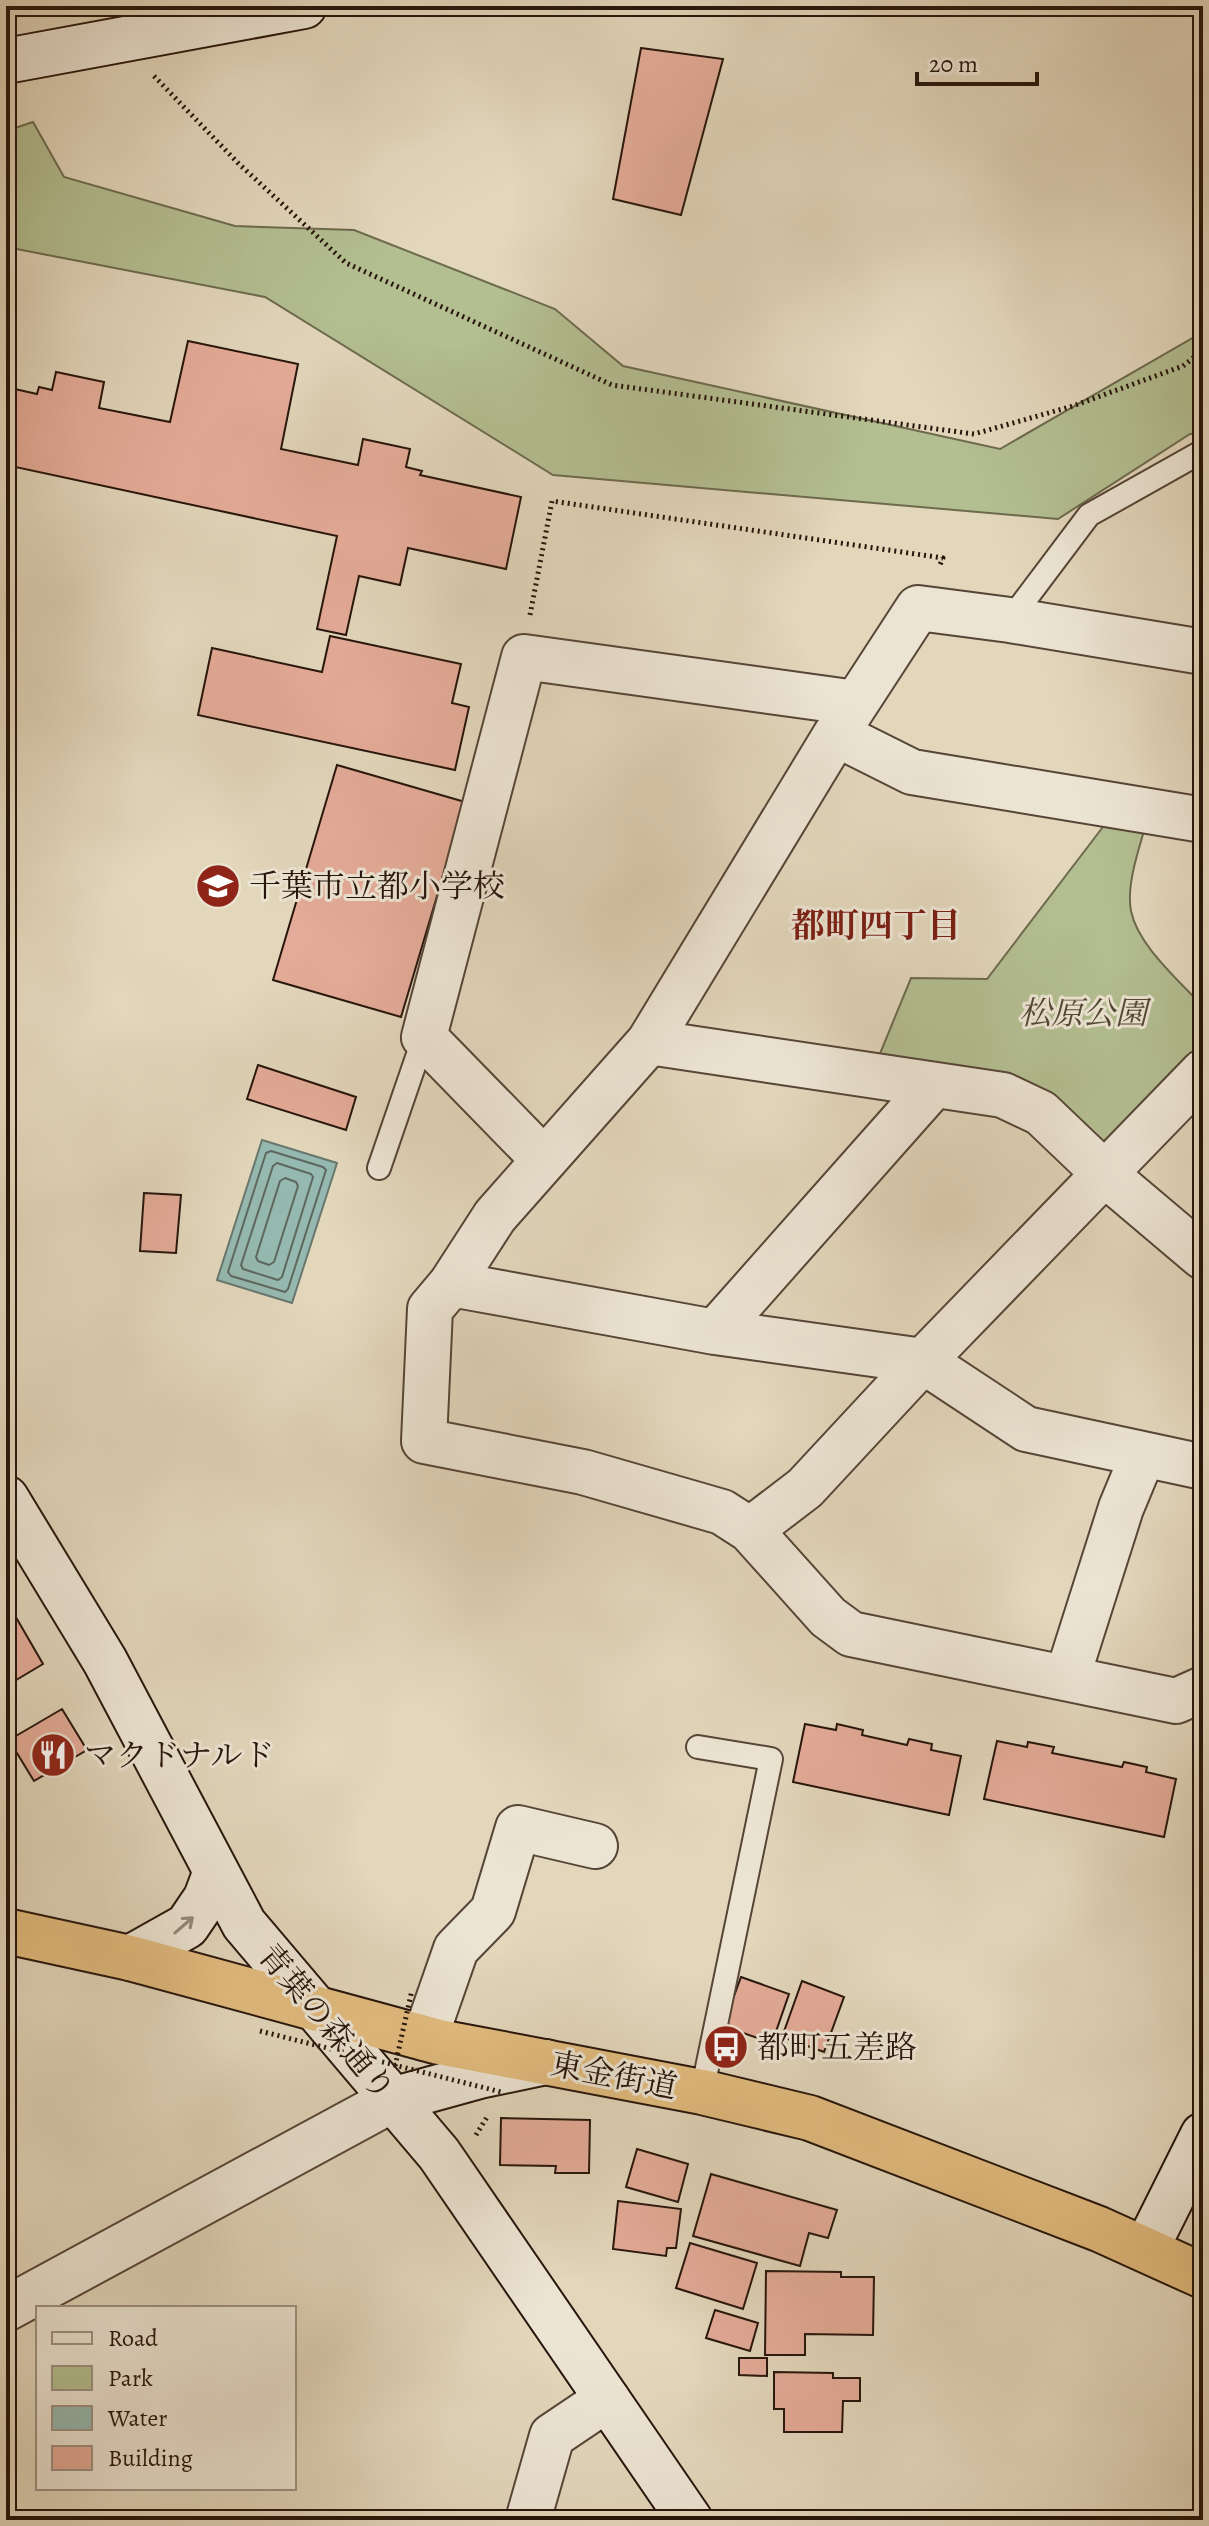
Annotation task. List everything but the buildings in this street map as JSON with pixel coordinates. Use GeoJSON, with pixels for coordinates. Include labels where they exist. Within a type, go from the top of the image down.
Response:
{"type":"FeatureCollection","features":[{"type":"Feature","properties":{"kind":"highway","name":"東金街道"},"geometry":{"type":"LineString","coordinates":[[6,1931],[130,1958],[317,2010],[404,2068],[546,2062],[702,2092],[810,2118],[1146,2249],[1203,2276]]}},
{"type":"Feature","properties":{"kind":"street"},"geometry":{"type":"LineString","coordinates":[[6,61],[304,6]]}},
{"type":"Feature","properties":{"kind":"street"},"geometry":{"type":"LineString","coordinates":[[1203,652],[918,608],[846,718],[649,1042],[495,1216],[451,1284],[430,1309],[424,1441],[583,1472],[722,1512],[750,1530],[828,1617],[851,1634],[1176,1701],[1203,1689]]}},
{"type":"Feature","properties":{"kind":"street"},"geometry":{"type":"LineString","coordinates":[[544,1160],[424,1037],[524,657],[846,718],[912,772],[1203,820]]}},
{"type":"Feature","properties":{"kind":"street"},"geometry":{"type":"LineString","coordinates":[[649,1042],[1003,1095],[1041,1113],[1106,1175],[1203,1257]]}},
{"type":"Feature","properties":{"kind":"street"},"geometry":{"type":"LineString","coordinates":[[715,1332],[934,1085]]}},
{"type":"Feature","properties":{"kind":"street"},"geometry":{"type":"LineString","coordinates":[[750,1530],[805,1488],[923,1361],[1106,1175],[1194,1091]]}},
{"type":"Feature","properties":{"kind":"street"},"geometry":{"type":"LineString","coordinates":[[451,1284],[715,1332],[923,1361],[1026,1429],[1203,1467]]}},
{"type":"Feature","properties":{"kind":"street"},"geometry":{"type":"LineString","coordinates":[[1067,1678],[1121,1508],[1143,1455]]}},
{"type":"Feature","properties":{"kind":"street","name":"青葉の森通り"},"geometry":{"type":"LineString","coordinates":[[6,1498],[105,1661],[244,1924],[317,2010],[404,2068],[439,2154],[690,2520]]}},
{"type":"Feature","properties":{"kind":"street"},"geometry":{"type":"LineString","coordinates":[[6,2309],[404,2068],[456,1949],[493,1911],[518,1828],[595,1846]]}},
{"type":"Feature","properties":{"kind":"street"},"geometry":{"type":"LineString","coordinates":[[130,1958],[187,1926],[206,1898],[216,1871]]}},
{"type":"Feature","properties":{"kind":"street"},"geometry":{"type":"LineString","coordinates":[[439,2154],[452,2106],[490,2084],[546,2062]]}},
{"type":"Feature","properties":{"kind":"street"},"geometry":{"type":"LineString","coordinates":[[404,2068],[490,2084]]}},
{"type":"Feature","properties":{"kind":"street"},"geometry":{"type":"LineString","coordinates":[[1146,2249],[1203,2135]]}},
{"type":"Feature","properties":{"kind":"street"},"geometry":{"type":"LineString","coordinates":[[528,2520],[552,2436],[607,2399]]}},
{"type":"Feature","properties":{"kind":"lane"},"geometry":{"type":"LineString","coordinates":[[1010,620],[1089,515],[1203,451]]}},
{"type":"Feature","properties":{"kind":"lane"},"geometry":{"type":"LineString","coordinates":[[379,1168],[424,1037]]}},
{"type":"Feature","properties":{"kind":"lane"},"geometry":{"type":"LineString","coordinates":[[698,1747],[771,1759],[702,2092]]}},
{"type":"Feature","properties":{"kind":"path"},"geometry":{"type":"LineString","coordinates":[[131,38],[150,71],[161,83],[238,163],[346,263],[612,385],[974,434],[1073,406],[1183,366],[1203,350]]}},
{"type":"Feature","properties":{"kind":"path"},"geometry":{"type":"LineString","coordinates":[[524,657],[552,501],[943,558],[918,608]]}},
{"type":"Feature","properties":{"kind":"path"},"geometry":{"type":"LineString","coordinates":[[404,2068],[412,1990]]}},
{"type":"Feature","properties":{"kind":"path"},"geometry":{"type":"LineString","coordinates":[[260,2031],[404,2068],[490,2084]]}},
{"type":"Feature","properties":{"kind":"green space"},"geometry":{"type":"Polygon","coordinates":[[[33,122],[64,177],[235,226],[354,230],[555,309],[623,366],[1000,449],[1203,332],[1203,434],[1190,434],[1058,519],[553,475],[265,297],[6,247],[6,131],[33,122]]]}},
{"type":"Feature","properties":{"kind":"green space","name":"松原公園"},"geometry":{"type":"Polygon","coordinates":[[[1109,819],[1146,824],[1132,879],[1130,901],[1135,924],[1151,950],[1203,1007],[1203,1059],[1118,1148],[877,1061],[911,978],[987,979],[1109,819]]]}},
{"type":"Feature","properties":{"kind":"water"},"geometry":{"type":"Polygon","coordinates":[[[262,1140],[337,1163],[292,1303],[217,1280],[262,1140]]]}},
{"type":"Feature","properties":{"kind":"place","name":"千葉市立都小学校"},"geometry":{"type":"Point","coordinates":[218,886]}},
{"type":"Feature","properties":{"kind":"place","name":"マクドナルド"},"geometry":{"type":"Point","coordinates":[53,1755]}},
{"type":"Feature","properties":{"kind":"place","name":"都町五差路"},"geometry":{"type":"Point","coordinates":[726,2047]}},
{"type":"Feature","properties":{"kind":"district","name":"都町四丁目"},"geometry":{"type":"Point","coordinates":[876,925]}}]}
